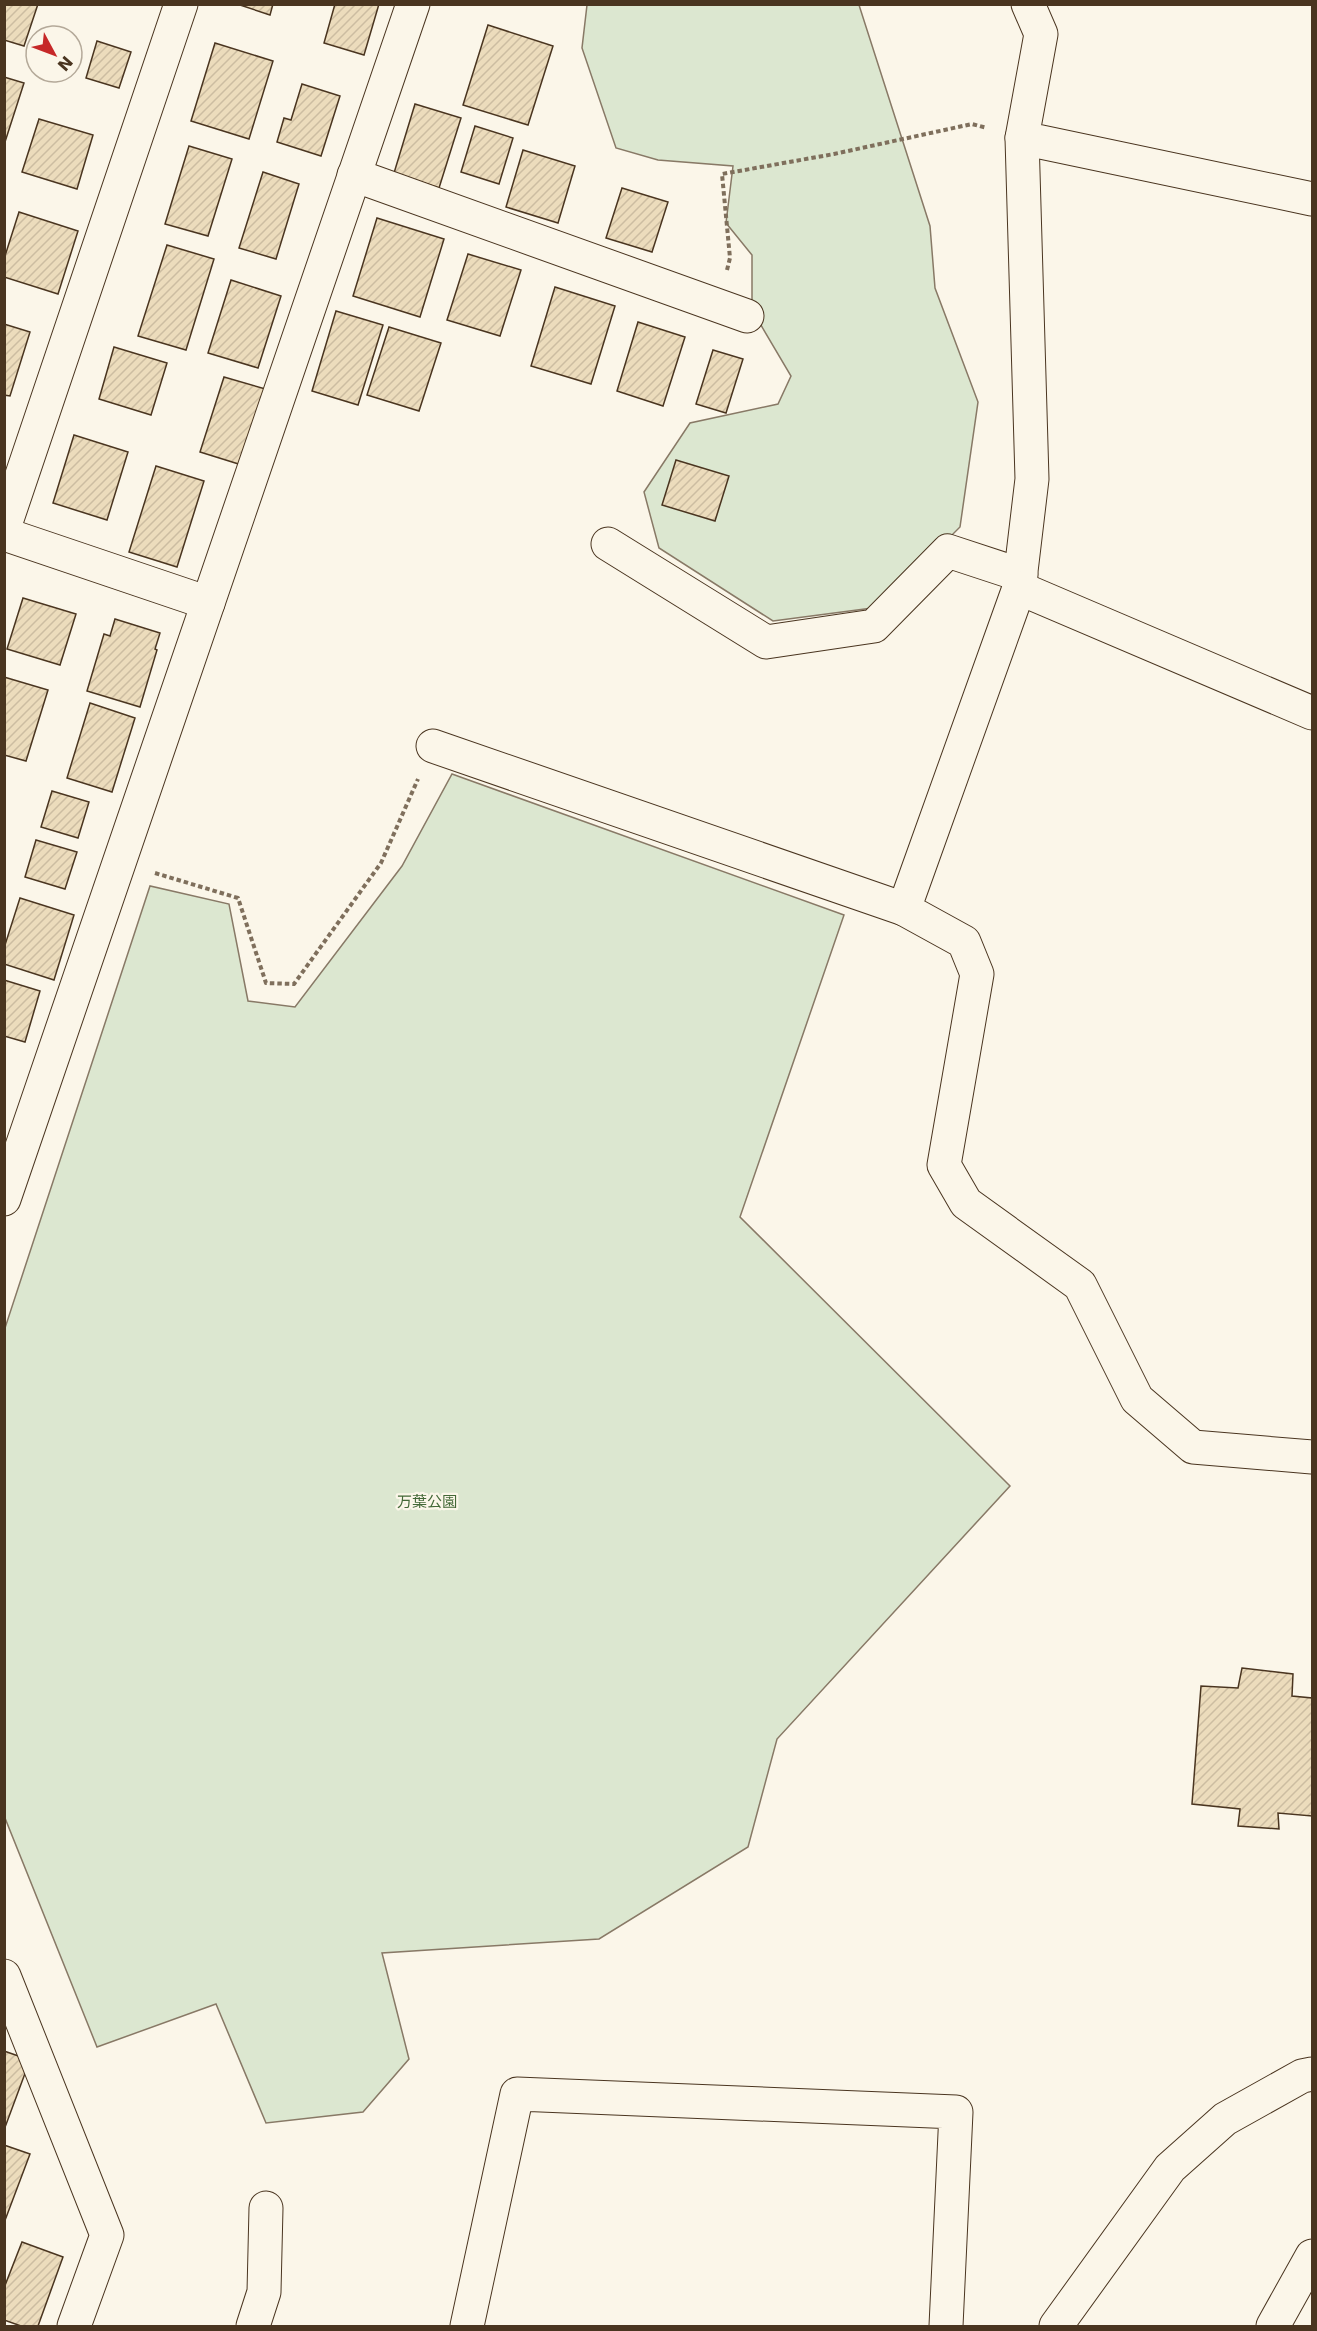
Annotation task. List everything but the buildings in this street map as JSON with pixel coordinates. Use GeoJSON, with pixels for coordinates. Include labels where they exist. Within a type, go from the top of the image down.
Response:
{"type":"FeatureCollection","features":[{"type":"Feature","properties":{"kind":"street"},"geometry":{"type":"LineString","coordinates":[[4,528],[181,4]]}},
{"type":"Feature","properties":{"kind":"street"},"geometry":{"type":"LineString","coordinates":[[4,1199],[413,4]]}},
{"type":"Feature","properties":{"kind":"street"},"geometry":{"type":"LineString","coordinates":[[904,909],[1020,582],[1032,479],[1022,138],[1041,34],[1028,4]]}},
{"type":"Feature","properties":{"kind":"street"},"geometry":{"type":"LineString","coordinates":[[1022,138],[1312,200]]}},
{"type":"Feature","properties":{"kind":"street"},"geometry":{"type":"LineString","coordinates":[[354,175],[747,316]]}},
{"type":"Feature","properties":{"kind":"street"},"geometry":{"type":"LineString","coordinates":[[4,534],[208,603]]}},
{"type":"Feature","properties":{"kind":"street"},"geometry":{"type":"LineString","coordinates":[[608,544],[766,642],[874,626],[948,551],[1312,713]]}},
{"type":"Feature","properties":{"kind":"street"},"geometry":{"type":"LineString","coordinates":[[433,746],[904,909],[964,942],[977,975],[944,1165],[966,1203],[1080,1285],[1137,1399],[1193,1447],[1312,1457]]}},
{"type":"Feature","properties":{"kind":"street"},"geometry":{"type":"LineString","coordinates":[[4,1976],[107,2235],[74,2326]]}},
{"type":"Feature","properties":{"kind":"street"},"geometry":{"type":"LineString","coordinates":[[1056,2326],[1170,2168],[1225,2119],[1302,2076],[1312,2074]]}},
{"type":"Feature","properties":{"kind":"street"},"geometry":{"type":"LineString","coordinates":[[466,2326],[517,2094],[957,2112],[946,2326]]}},
{"type":"Feature","properties":{"kind":"street"},"geometry":{"type":"LineString","coordinates":[[253,2326],[264,2292],[266,2208]]}},
{"type":"Feature","properties":{"kind":"street"},"geometry":{"type":"LineString","coordinates":[[1273,2326],[1312,2256]]}},
{"type":"Feature","properties":{"kind":"path"},"geometry":{"type":"LineString","coordinates":[[717,305],[730,258],[722,174],[834,154],[972,124],[1022,138]]}},
{"type":"Feature","properties":{"kind":"path"},"geometry":{"type":"LineString","coordinates":[[120,862],[238,898],[266,983],[294,984],[381,863],[433,746]]}},
{"type":"Feature","properties":{"kind":"green space"},"geometry":{"type":"Polygon","coordinates":[[[587,5],[859,5],[930,226],[935,288],[978,402],[960,527],[880,607],[773,621],[659,548],[644,492],[690,423],[778,404],[791,376],[752,310],[752,255],[726,223],[733,166],[658,160],[616,148],[582,48],[587,5]]]}},
{"type":"Feature","properties":{"kind":"green space","name":"万葉公園"},"geometry":{"type":"Polygon","coordinates":[[[452,774],[844,915],[740,1217],[1010,1486],[777,1739],[748,1847],[599,1939],[382,1953],[409,2059],[363,2112],[266,2123],[216,2004],[97,2047],[5,1818],[4,1331],[150,886],[229,904],[248,1001],[295,1007],[402,866],[452,774]]]}}]}
